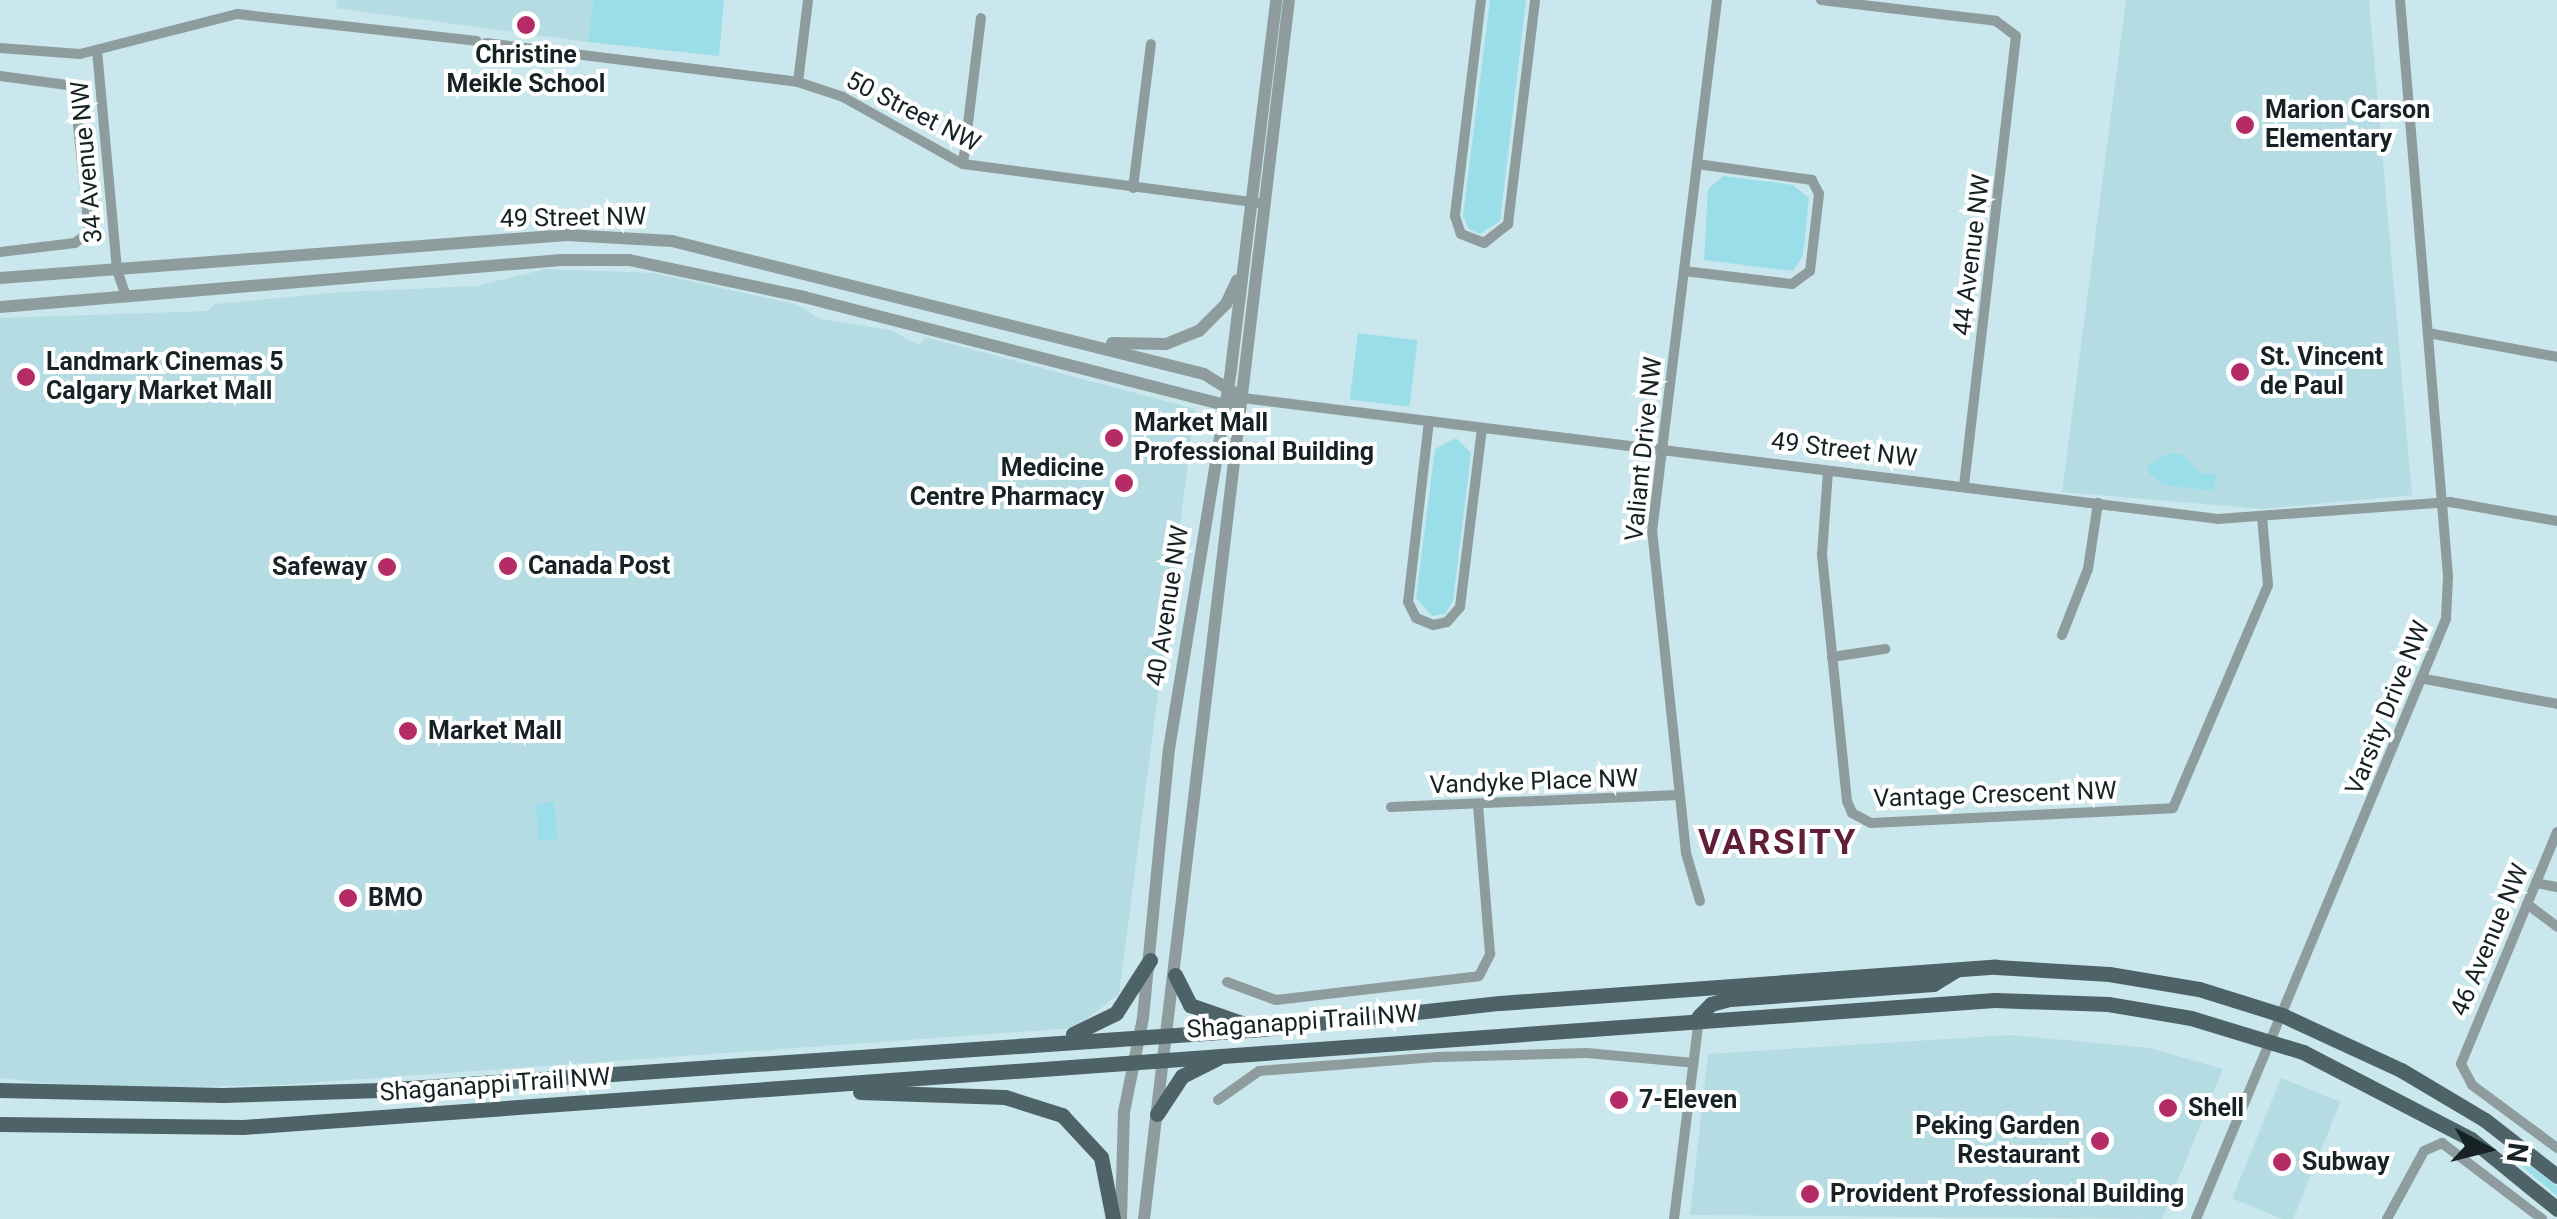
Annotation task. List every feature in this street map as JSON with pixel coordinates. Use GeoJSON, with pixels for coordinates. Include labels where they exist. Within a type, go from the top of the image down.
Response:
{"type":"FeatureCollection","features":[{"type":"Feature","properties":{"kind":"main road"},"geometry":{"type":"LineString","coordinates":[[1065,1038],[1116,1013],[1150,960]]}},
{"type":"Feature","properties":{"kind":"main road"},"geometry":{"type":"LineString","coordinates":[[1699,1016],[1711,1004],[1730,999],[1933,984],[1959,969]]}},
{"type":"Feature","properties":{"kind":"main road","name":"Shaganappi Trail NW"},"geometry":{"type":"LineString","coordinates":[[0,1090],[345,1092],[1065,1038],[1263,1029],[1500,1003],[1959,969],[2109,974],[2199,989],[2282,1015],[2401,1070],[2485,1120],[2557,1176]]}},
{"type":"Feature","properties":{"kind":"main road"},"geometry":{"type":"LineString","coordinates":[[1175,975],[1185,999],[1200,1010],[1263,1029]]}},
{"type":"Feature","properties":{"kind":"main road","name":"Shaganappi Trail NW"},"geometry":{"type":"LineString","coordinates":[[2,1125],[243,1127],[791,1089],[1699,1016],[1994,1000],[2108,1004],[2191,1018],[2272,1042],[2417,1106],[2470,1139],[2557,1209]]}},
{"type":"Feature","properties":{"kind":"main road"},"geometry":{"type":"LineString","coordinates":[[1157,1114],[1182,1076],[1226,1054]]}},
{"type":"Feature","properties":{"kind":"main road"},"geometry":{"type":"LineString","coordinates":[[791,1089],[1038,1103],[1092,1142],[1108,1172],[1114,1219]]}},
{"type":"Feature","properties":{"kind":"street"},"geometry":{"type":"LineString","coordinates":[[250,14],[252,0]]}},
{"type":"Feature","properties":{"kind":"street"},"geometry":{"type":"LineString","coordinates":[[798,82],[808,0]]}},
{"type":"Feature","properties":{"kind":"street","name":"40 Avenue NW"},"geometry":{"type":"LineString","coordinates":[[1144,1219],[1243,398],[1276,0]]}},
{"type":"Feature","properties":{"kind":"street","name":"40 Avenue NW"},"geometry":{"type":"LineString","coordinates":[[1122,1219],[1122,1140],[1150,960],[1169,750],[1228,384],[1240,273],[1257,204],[1288,0]]}},
{"type":"Feature","properties":{"kind":"street"},"geometry":{"type":"LineString","coordinates":[[1481,0],[1455,216],[1461,234],[1484,244],[1508,224],[1535,0]]}},
{"type":"Feature","properties":{"kind":"street","name":"Valiant Drive NW"},"geometry":{"type":"LineString","coordinates":[[1700,902],[1679,796],[1652,548],[1717,0]]}},
{"type":"Feature","properties":{"kind":"street","name":"44 Avenue NW"},"geometry":{"type":"LineString","coordinates":[[1821,0],[1996,21],[2013,29],[2018,46],[1964,487]]}},
{"type":"Feature","properties":{"kind":"street","name":"Varsity Drive NW"},"geometry":{"type":"LineString","coordinates":[[2196,1219],[2424,679],[2447,607],[2400,0]]}},
{"type":"Feature","properties":{"kind":"street","name":"50 Street NW"},"geometry":{"type":"LineString","coordinates":[[0,48],[60,55],[97,50],[201,18],[250,14],[481,42],[798,82],[843,97],[964,164],[1257,204]]}},
{"type":"Feature","properties":{"kind":"street"},"geometry":{"type":"LineString","coordinates":[[964,164],[981,18]]}},
{"type":"Feature","properties":{"kind":"street"},"geometry":{"type":"LineString","coordinates":[[1133,188],[1150,44]]}},
{"type":"Feature","properties":{"kind":"street","name":"34 Avenue NW"},"geometry":{"type":"LineString","coordinates":[[97,50],[117,270],[126,296]]}},
{"type":"Feature","properties":{"kind":"street"},"geometry":{"type":"LineString","coordinates":[[0,76],[74,86],[89,232],[75,243],[0,252]]}},
{"type":"Feature","properties":{"kind":"street"},"geometry":{"type":"LineString","coordinates":[[1684,271],[1792,284],[1806,278],[1812,252],[1819,194],[1812,180],[1697,164]]}},
{"type":"Feature","properties":{"kind":"street","name":"49 Street NW"},"geometry":{"type":"LineString","coordinates":[[0,278],[618,236],[744,254],[1228,384],[1243,398]]}},
{"type":"Feature","properties":{"kind":"street","name":"49 Street NW"},"geometry":{"type":"LineString","coordinates":[[0,307],[561,260],[629,260],[771,289],[1224,405],[1243,398],[2218,519],[2441,502],[2557,520]]}},
{"type":"Feature","properties":{"kind":"street","name":"34 Avenue NW"},"geometry":{"type":"LineString","coordinates":[[110,298],[117,270]]}},
{"type":"Feature","properties":{"kind":"street"},"geometry":{"type":"LineString","coordinates":[[1081,342],[1152,345],[1184,339],[1217,315],[1240,273]]}},
{"type":"Feature","properties":{"kind":"street"},"geometry":{"type":"LineString","coordinates":[[2428,332],[2557,356]]}},
{"type":"Feature","properties":{"kind":"street"},"geometry":{"type":"LineString","coordinates":[[1429,421],[1408,602],[1416,618],[1433,625],[1446,622],[1460,607],[1482,428]]}},
{"type":"Feature","properties":{"kind":"street","name":"Vantage Crescent NW"},"geometry":{"type":"LineString","coordinates":[[1828,470],[1821,534],[1832,657],[1847,801],[1860,819],[2166,811],[2179,802],[2268,585],[2262,516]]}},
{"type":"Feature","properties":{"kind":"street"},"geometry":{"type":"LineString","coordinates":[[2062,635],[2088,569],[2098,504]]}},
{"type":"Feature","properties":{"kind":"street"},"geometry":{"type":"LineString","coordinates":[[1832,657],[1885,649]]}},
{"type":"Feature","properties":{"kind":"street"},"geometry":{"type":"LineString","coordinates":[[2424,679],[2557,704]]}},
{"type":"Feature","properties":{"kind":"street","name":"Vandyke Place NW"},"geometry":{"type":"LineString","coordinates":[[1391,807],[1679,796]]}},
{"type":"Feature","properties":{"kind":"street"},"geometry":{"type":"LineString","coordinates":[[1226,982],[1276,1000],[1464,981],[1485,969],[1490,954],[1478,806]]}},
{"type":"Feature","properties":{"kind":"street","name":"46 Avenue NW"},"geometry":{"type":"LineString","coordinates":[[2557,832],[2461,1064],[2472,1084],[2557,1148]]}},
{"type":"Feature","properties":{"kind":"street"},"geometry":{"type":"LineString","coordinates":[[2536,883],[2557,887]]}},
{"type":"Feature","properties":{"kind":"street"},"geometry":{"type":"LineString","coordinates":[[2526,904],[2557,927]]}},
{"type":"Feature","properties":{"kind":"street"},"geometry":{"type":"LineString","coordinates":[[1674,1219],[1699,1016]]}},
{"type":"Feature","properties":{"kind":"street"},"geometry":{"type":"LineString","coordinates":[[1218,1100],[1258,1072],[1438,1057],[1587,1053],[1694,1063]]}},
{"type":"Feature","properties":{"kind":"street"},"geometry":{"type":"LineString","coordinates":[[2387,1219],[2432,1145],[2451,1146],[2542,1219]]}},
{"type":"Feature","properties":{"kind":"shaded area","name":"Christine Meikle School"},"geometry":{"type":"Polygon","coordinates":[[[337,0],[593,0],[588,42],[336,8],[337,0]]]}},
{"type":"Feature","properties":{"kind":"shaded area"},"geometry":{"type":"Polygon","coordinates":[[[593,0],[724,0],[719,56],[588,42],[593,0]]]}},
{"type":"Feature","properties":{"kind":"shaded area"},"geometry":{"type":"Polygon","coordinates":[[[1490,0],[1526,0],[1500,221],[1480,234],[1469,229],[1463,216],[1490,0]]]}},
{"type":"Feature","properties":{"kind":"shaded area"},"geometry":{"type":"Polygon","coordinates":[[[2126,0],[2369,0],[2412,495],[2262,509],[2062,492],[2126,0]]]}},
{"type":"Feature","properties":{"kind":"shaded area"},"geometry":{"type":"Polygon","coordinates":[[[1723,176],[1793,185],[1809,198],[1803,255],[1793,271],[1704,260],[1708,189],[1723,176]]]}},
{"type":"Feature","properties":{"kind":"shaded area"},"geometry":{"type":"Polygon","coordinates":[[[546,269],[654,273],[798,305],[820,319],[890,330],[919,345],[925,337],[1195,409],[1119,994],[1075,1028],[278,1085],[96,1089],[0,1078],[0,318],[208,311],[215,304],[342,292],[477,286],[546,269]]]}},
{"type":"Feature","properties":{"kind":"shaded area"},"geometry":{"type":"Polygon","coordinates":[[[1358,333],[1418,340],[1409,407],[1350,400],[1358,333]]]}},
{"type":"Feature","properties":{"kind":"shaded area"},"geometry":{"type":"Polygon","coordinates":[[[1456,438],[1471,453],[1453,601],[1445,614],[1432,616],[1416,598],[1435,449],[1456,438]]]}},
{"type":"Feature","properties":{"kind":"shaded area"},"geometry":{"type":"Polygon","coordinates":[[[2169,453],[2183,455],[2200,473],[2216,475],[2214,491],[2164,485],[2150,475],[2148,466],[2169,453]]]}},
{"type":"Feature","properties":{"kind":"shaded area"},"geometry":{"type":"Polygon","coordinates":[[[554,802],[558,839],[539,841],[535,804],[554,802]]]}},
{"type":"Feature","properties":{"kind":"shaded area"},"geometry":{"type":"Polygon","coordinates":[[[2011,1035],[2149,1048],[2223,1069],[2162,1219],[1690,1215],[1708,1054],[2011,1035]]]}},
{"type":"Feature","properties":{"kind":"shaded area"},"geometry":{"type":"Polygon","coordinates":[[[2281,1078],[2340,1102],[2293,1219],[2283,1219],[2232,1199],[2281,1078]]]}},
{"type":"Feature","properties":{"kind":"shaded area"},"geometry":{"type":"Polygon","coordinates":[[[2509,1150],[2557,1186],[2557,1196],[2505,1152],[2509,1150]]]}},
{"type":"Feature","properties":{"kind":"place","name":"Christine Meikle School"},"geometry":{"type":"Point","coordinates":[526,25]}},
{"type":"Feature","properties":{"kind":"place","name":"Marion Carson Elementary"},"geometry":{"type":"Point","coordinates":[2245,125]}},
{"type":"Feature","properties":{"kind":"place","name":"St. Vincent de Paul"},"geometry":{"type":"Point","coordinates":[2240,372]}},
{"type":"Feature","properties":{"kind":"place","name":"Landmark Cinemas 5 Calgary Market Mall"},"geometry":{"type":"Point","coordinates":[26,377]}},
{"type":"Feature","properties":{"kind":"place","name":"Market Mall Professional Building"},"geometry":{"type":"Point","coordinates":[1114,438]}},
{"type":"Feature","properties":{"kind":"place","name":"Medicine Centre Pharmacy"},"geometry":{"type":"Point","coordinates":[1124,483]}},
{"type":"Feature","properties":{"kind":"place","name":"Canada Post"},"geometry":{"type":"Point","coordinates":[508,566]}},
{"type":"Feature","properties":{"kind":"place","name":"Safeway"},"geometry":{"type":"Point","coordinates":[387,567]}},
{"type":"Feature","properties":{"kind":"place","name":"Market Mall"},"geometry":{"type":"Point","coordinates":[408,731]}},
{"type":"Feature","properties":{"kind":"place","name":"BMO"},"geometry":{"type":"Point","coordinates":[348,898]}},
{"type":"Feature","properties":{"kind":"place","name":"7-Eleven"},"geometry":{"type":"Point","coordinates":[1619,1100]}},
{"type":"Feature","properties":{"kind":"place","name":"Shell"},"geometry":{"type":"Point","coordinates":[2168,1108]}},
{"type":"Feature","properties":{"kind":"place","name":"Peking Garden Restaurant"},"geometry":{"type":"Point","coordinates":[2100,1141]}},
{"type":"Feature","properties":{"kind":"place","name":"Subway"},"geometry":{"type":"Point","coordinates":[2282,1162]}},
{"type":"Feature","properties":{"kind":"place","name":"Provident Professional Building"},"geometry":{"type":"Point","coordinates":[1810,1194]}},
{"type":"Feature","properties":{"kind":"district","name":"VARSITY"},"geometry":{"type":"Point","coordinates":[1778,843]}}]}
